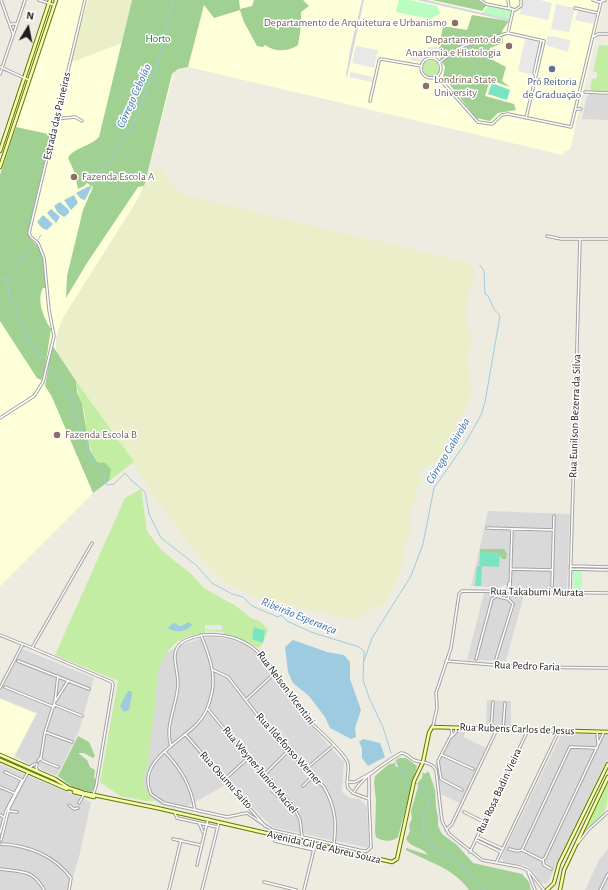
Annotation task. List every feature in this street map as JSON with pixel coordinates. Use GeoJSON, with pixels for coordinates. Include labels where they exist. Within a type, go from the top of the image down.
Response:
{"type":"FeatureCollection","features":[{"type":"Feature","properties":{"kind":"street"},"geometry":{"type":"LineString","coordinates":[[1,0],[14,35]]}},
{"type":"Feature","properties":{"kind":"street"},"geometry":{"type":"LineString","coordinates":[[0,74],[25,0]]}},
{"type":"Feature","properties":{"kind":"street"},"geometry":{"type":"LineString","coordinates":[[40,0],[54,5]]}},
{"type":"Feature","properties":{"kind":"street"},"geometry":{"type":"LineString","coordinates":[[0,167],[56,0]]}},
{"type":"Feature","properties":{"kind":"street","name":"Estrada das Paineiras"},"geometry":{"type":"LineString","coordinates":[[0,418],[34,396],[44,382],[54,336],[49,310],[44,258],[38,243],[29,233],[85,0]]}},
{"type":"Feature","properties":{"kind":"street"},"geometry":{"type":"LineString","coordinates":[[480,0],[486,4],[512,10],[520,8],[521,0]]}},
{"type":"Feature","properties":{"kind":"street"},"geometry":{"type":"LineString","coordinates":[[508,0],[508,6],[512,10]]}},
{"type":"Feature","properties":{"kind":"street"},"geometry":{"type":"LineString","coordinates":[[593,0],[601,2],[605,0]]}},
{"type":"Feature","properties":{"kind":"street"},"geometry":{"type":"LineString","coordinates":[[0,151],[49,2]]}},
{"type":"Feature","properties":{"kind":"street"},"geometry":{"type":"LineString","coordinates":[[437,76],[476,121],[492,124],[506,114],[569,128],[572,126],[601,2]]}},
{"type":"Feature","properties":{"kind":"street"},"geometry":{"type":"LineString","coordinates":[[575,8],[598,13]]}},
{"type":"Feature","properties":{"kind":"street"},"geometry":{"type":"LineString","coordinates":[[508,33],[512,10]]}},
{"type":"Feature","properties":{"kind":"street"},"geometry":{"type":"LineString","coordinates":[[10,24],[17,24]]}},
{"type":"Feature","properties":{"kind":"street"},"geometry":{"type":"LineString","coordinates":[[440,63],[431,58],[425,61],[422,66],[422,72],[426,76],[432,78],[437,76],[440,71],[440,63],[451,52],[463,46],[508,33],[541,41],[534,73],[536,76],[526,118]]}},
{"type":"Feature","properties":{"kind":"street"},"geometry":{"type":"LineString","coordinates":[[593,37],[598,34],[608,34]]}},
{"type":"Feature","properties":{"kind":"street"},"geometry":{"type":"LineString","coordinates":[[370,101],[379,61],[381,59],[422,66]]}},
{"type":"Feature","properties":{"kind":"street"},"geometry":{"type":"LineString","coordinates":[[1,68],[29,80]]}},
{"type":"Feature","properties":{"kind":"street"},"geometry":{"type":"LineString","coordinates":[[585,92],[608,93]]}},
{"type":"Feature","properties":{"kind":"street"},"geometry":{"type":"LineString","coordinates":[[576,109],[581,109]]}},
{"type":"Feature","properties":{"kind":"street"},"geometry":{"type":"LineString","coordinates":[[56,119],[74,117],[82,121]]}},
{"type":"Feature","properties":{"kind":"street"},"geometry":{"type":"LineString","coordinates":[[547,236],[561,239],[608,239]]}},
{"type":"Feature","properties":{"kind":"street","name":"Rua Eunilson Bezerra da Silva"},"geometry":{"type":"LineString","coordinates":[[570,592],[580,239]]}},
{"type":"Feature","properties":{"kind":"street"},"geometry":{"type":"LineString","coordinates":[[552,586],[554,516]]}},
{"type":"Feature","properties":{"kind":"street"},"geometry":{"type":"LineString","coordinates":[[487,528],[553,530]]}},
{"type":"Feature","properties":{"kind":"street"},"geometry":{"type":"LineString","coordinates":[[508,599],[510,586],[512,529]]}},
{"type":"Feature","properties":{"kind":"street"},"geometry":{"type":"LineString","coordinates":[[32,648],[92,543]]}},
{"type":"Feature","properties":{"kind":"street"},"geometry":{"type":"LineString","coordinates":[[570,566],[608,567]]}},
{"type":"Feature","properties":{"kind":"street"},"geometry":{"type":"LineString","coordinates":[[510,569],[552,570]]}},
{"type":"Feature","properties":{"kind":"street"},"geometry":{"type":"LineString","coordinates":[[570,569],[608,570]]}},
{"type":"Feature","properties":{"kind":"street"},"geometry":{"type":"LineString","coordinates":[[509,592],[510,581]]}},
{"type":"Feature","properties":{"kind":"street"},"geometry":{"type":"LineString","coordinates":[[510,586],[517,591]]}},
{"type":"Feature","properties":{"kind":"street","name":"Rua Takabumi Murata"},"geometry":{"type":"LineString","coordinates":[[446,661],[451,648],[459,594],[466,590],[608,593]]}},
{"type":"Feature","properties":{"kind":"street"},"geometry":{"type":"LineString","coordinates":[[476,659],[492,599],[496,596],[508,599],[513,604],[496,659]]}},
{"type":"Feature","properties":{"kind":"street"},"geometry":{"type":"LineString","coordinates":[[0,635],[112,682],[113,686],[98,778],[92,796]]}},
{"type":"Feature","properties":{"kind":"street"},"geometry":{"type":"LineString","coordinates":[[201,635],[213,670],[212,691],[208,708],[197,724],[152,764],[147,772],[146,779],[151,794],[164,803],[227,817],[244,813],[253,817],[266,827],[363,851],[369,850],[372,844],[368,775]]}},
{"type":"Feature","properties":{"kind":"street","name":"Rua Nelson VIcentini"},"geometry":{"type":"LineString","coordinates":[[171,746],[168,730],[176,702],[178,683],[174,652],[180,643],[201,635],[229,636],[246,642],[262,654],[306,717],[334,746],[346,761],[348,788],[353,793]]}},
{"type":"Feature","properties":{"kind":"street"},"geometry":{"type":"LineString","coordinates":[[0,688],[23,644]]}},
{"type":"Feature","properties":{"kind":"street"},"geometry":{"type":"LineString","coordinates":[[18,660],[89,689]]}},
{"type":"Feature","properties":{"kind":"street"},"geometry":{"type":"LineString","coordinates":[[423,762],[429,733],[437,708],[436,693],[446,661]]}},
{"type":"Feature","properties":{"kind":"street","name":"Rua Pedro Faria"},"geometry":{"type":"LineString","coordinates":[[446,661],[519,667],[608,668]]}},
{"type":"Feature","properties":{"kind":"street","name":"Rua Ildefonso Werner"},"geometry":{"type":"LineString","coordinates":[[213,670],[228,677],[265,725],[324,787],[333,804],[336,828],[334,844]]}},
{"type":"Feature","properties":{"kind":"street"},"geometry":{"type":"LineString","coordinates":[[246,700],[276,672]]}},
{"type":"Feature","properties":{"kind":"street"},"geometry":{"type":"LineString","coordinates":[[37,761],[40,758],[45,732],[54,706],[58,676]]}},
{"type":"Feature","properties":{"kind":"street"},"geometry":{"type":"LineString","coordinates":[[55,701],[68,681]]}},
{"type":"Feature","properties":{"kind":"street"},"geometry":{"type":"LineString","coordinates":[[5,687],[82,716]]}},
{"type":"Feature","properties":{"kind":"street"},"geometry":{"type":"LineString","coordinates":[[491,728],[493,702]]}},
{"type":"Feature","properties":{"kind":"street"},"geometry":{"type":"LineString","coordinates":[[503,729],[505,703]]}},
{"type":"Feature","properties":{"kind":"street","name":"Rua Weyner Junior Maciel"},"geometry":{"type":"LineString","coordinates":[[208,708],[248,758],[265,774],[298,814],[302,836]]}},
{"type":"Feature","properties":{"kind":"street","name":"Rua Rubens Carlos de Jesus"},"geometry":{"type":"LineString","coordinates":[[432,727],[608,732]]}},
{"type":"Feature","properties":{"kind":"street"},"geometry":{"type":"LineString","coordinates":[[451,727],[453,731],[438,762],[441,780],[462,790]]}},
{"type":"Feature","properties":{"kind":"street"},"geometry":{"type":"LineString","coordinates":[[450,738],[456,732],[456,728]]}},
{"type":"Feature","properties":{"kind":"street"},"geometry":{"type":"LineString","coordinates":[[446,830],[452,824],[497,729]]}},
{"type":"Feature","properties":{"kind":"street","name":"Rua Rosa Badin Vieira"},"geometry":{"type":"LineString","coordinates":[[470,852],[528,730]]}},
{"type":"Feature","properties":{"kind":"street"},"geometry":{"type":"LineString","coordinates":[[496,863],[559,731]]}},
{"type":"Feature","properties":{"kind":"street"},"geometry":{"type":"LineString","coordinates":[[45,732],[72,742]]}},
{"type":"Feature","properties":{"kind":"street"},"geometry":{"type":"LineString","coordinates":[[597,732],[598,743]]}},
{"type":"Feature","properties":{"kind":"street"},"geometry":{"type":"LineString","coordinates":[[551,869],[544,865],[543,860],[604,732]]}},
{"type":"Feature","properties":{"kind":"street","name":"Rua Osumu Saito"},"geometry":{"type":"LineString","coordinates":[[185,734],[224,780],[255,812],[266,827]]}},
{"type":"Feature","properties":{"kind":"street"},"geometry":{"type":"LineString","coordinates":[[307,768],[334,746]]}},
{"type":"Feature","properties":{"kind":"street"},"geometry":{"type":"LineString","coordinates":[[522,850],[570,747],[596,748]]}},
{"type":"Feature","properties":{"kind":"street"},"geometry":{"type":"LineString","coordinates":[[265,774],[289,750]]}},
{"type":"Feature","properties":{"kind":"street"},"geometry":{"type":"LineString","coordinates":[[165,752],[182,771],[187,780],[196,810]]}},
{"type":"Feature","properties":{"kind":"street"},"geometry":{"type":"LineString","coordinates":[[347,782],[355,782],[401,753],[414,760],[432,766],[435,769],[442,822],[446,830],[470,852],[482,860],[520,867],[527,870],[545,890],[554,883],[559,864],[608,764]]}},
{"type":"Feature","properties":{"kind":"street","name":"Avenida Gil de Abreu Souza"},"geometry":{"type":"LineString","coordinates":[[0,755],[52,777],[61,784],[84,794]]}},
{"type":"Feature","properties":{"kind":"street"},"geometry":{"type":"LineString","coordinates":[[442,755],[473,769]]}},
{"type":"Feature","properties":{"kind":"street"},"geometry":{"type":"LineString","coordinates":[[40,758],[58,767]]}},
{"type":"Feature","properties":{"kind":"street"},"geometry":{"type":"LineString","coordinates":[[224,780],[248,758]]}},
{"type":"Feature","properties":{"kind":"street","name":"Avenida Gil de Abreu Souza"},"geometry":{"type":"LineString","coordinates":[[0,760],[46,780],[84,794],[174,811],[392,862],[396,861],[414,781],[423,762]]}},
{"type":"Feature","properties":{"kind":"street"},"geometry":{"type":"LineString","coordinates":[[29,767],[36,764],[36,768],[40,772]]}},
{"type":"Feature","properties":{"kind":"street"},"geometry":{"type":"LineString","coordinates":[[0,834],[5,817],[22,780],[5,772]]}},
{"type":"Feature","properties":{"kind":"street"},"geometry":{"type":"LineString","coordinates":[[28,772],[15,793],[5,817],[0,840],[1,844],[19,845],[41,853],[61,866],[71,878],[69,890]]}},
{"type":"Feature","properties":{"kind":"street"},"geometry":{"type":"LineString","coordinates":[[368,775],[353,793],[369,800]]}},
{"type":"Feature","properties":{"kind":"street"},"geometry":{"type":"LineString","coordinates":[[302,786],[314,776]]}},
{"type":"Feature","properties":{"kind":"street"},"geometry":{"type":"LineString","coordinates":[[46,780],[52,780],[52,777]]}},
{"type":"Feature","properties":{"kind":"street"},"geometry":{"type":"LineString","coordinates":[[560,890],[563,872],[608,777]]}},
{"type":"Feature","properties":{"kind":"street"},"geometry":{"type":"LineString","coordinates":[[274,785],[272,791],[278,796],[285,797]]}},
{"type":"Feature","properties":{"kind":"street"},"geometry":{"type":"LineString","coordinates":[[0,787],[15,793]]}},
{"type":"Feature","properties":{"kind":"street"},"geometry":{"type":"LineString","coordinates":[[78,803],[84,794]]}},
{"type":"Feature","properties":{"kind":"street"},"geometry":{"type":"LineString","coordinates":[[70,806],[74,809],[78,808]]}},
{"type":"Feature","properties":{"kind":"street"},"geometry":{"type":"LineString","coordinates":[[8,811],[17,812]]}},
{"type":"Feature","properties":{"kind":"street","name":"Avenida Gil de Abreu Souza"},"geometry":{"type":"LineString","coordinates":[[174,811],[177,818],[217,827]]}},
{"type":"Feature","properties":{"kind":"street"},"geometry":{"type":"LineString","coordinates":[[253,817],[255,812]]}},
{"type":"Feature","properties":{"kind":"street"},"geometry":{"type":"LineString","coordinates":[[464,812],[484,822]]}},
{"type":"Feature","properties":{"kind":"street"},"geometry":{"type":"LineString","coordinates":[[575,846],[588,830],[607,816],[608,812]]}},
{"type":"Feature","properties":{"kind":"street"},"geometry":{"type":"LineString","coordinates":[[0,815],[5,817]]}},
{"type":"Feature","properties":{"kind":"street"},"geometry":{"type":"LineString","coordinates":[[197,865],[200,845],[208,819]]}},
{"type":"Feature","properties":{"kind":"street"},"geometry":{"type":"LineString","coordinates":[[202,890],[219,822]]}},
{"type":"Feature","properties":{"kind":"street"},"geometry":{"type":"LineString","coordinates":[[199,823],[204,833]]}},
{"type":"Feature","properties":{"kind":"street"},"geometry":{"type":"LineString","coordinates":[[477,838],[503,849]]}},
{"type":"Feature","properties":{"kind":"street"},"geometry":{"type":"LineString","coordinates":[[477,838],[502,853]]}},
{"type":"Feature","properties":{"kind":"street"},"geometry":{"type":"LineString","coordinates":[[174,839],[200,845]]}},
{"type":"Feature","properties":{"kind":"street"},"geometry":{"type":"LineString","coordinates":[[169,890],[181,840]]}},
{"type":"Feature","properties":{"kind":"street"},"geometry":{"type":"LineString","coordinates":[[275,841],[314,850]]}},
{"type":"Feature","properties":{"kind":"street"},"geometry":{"type":"LineString","coordinates":[[304,890],[315,845]]}},
{"type":"Feature","properties":{"kind":"street"},"geometry":{"type":"LineString","coordinates":[[509,849],[517,851],[522,850],[543,860]]}},
{"type":"Feature","properties":{"kind":"street"},"geometry":{"type":"LineString","coordinates":[[0,869],[21,871],[31,874],[44,890]]}},
{"type":"Feature","properties":{"kind":"street"},"geometry":{"type":"LineString","coordinates":[[527,870],[534,890]]}},
{"type":"Feature","properties":{"kind":"street"},"geometry":{"type":"LineString","coordinates":[[600,890],[608,874]]}},
{"type":"Feature","properties":{"kind":"street"},"geometry":{"type":"LineString","coordinates":[[264,882],[296,890]]}},
{"type":"Feature","properties":{"kind":"shaded area"},"geometry":{"type":"Polygon","coordinates":[[[59,0],[604,0],[570,150],[565,151],[563,155],[188,67],[181,68],[174,72],[145,183],[138,199],[63,318],[56,338],[56,353],[134,462],[93,493],[0,586],[0,175],[59,0]]]}},
{"type":"Feature","properties":{"kind":"shaded area"},"geometry":{"type":"Polygon","coordinates":[[[88,0],[132,0],[122,43],[70,63],[88,0]]]}},
{"type":"Feature","properties":{"kind":"shaded area"},"geometry":{"type":"Polygon","coordinates":[[[362,0],[364,0],[347,77],[350,51],[362,0]]]}},
{"type":"Feature","properties":{"kind":"shaded area"},"geometry":{"type":"Polygon","coordinates":[[[416,0],[427,0],[509,19],[509,21],[416,0]]]}},
{"type":"Feature","properties":{"kind":"shaded area"},"geometry":{"type":"Polygon","coordinates":[[[523,0],[540,0],[552,3],[548,20],[520,14],[523,0]]]}},
{"type":"Feature","properties":{"kind":"shaded area"},"geometry":{"type":"Polygon","coordinates":[[[556,4],[575,8],[569,32],[551,29],[556,4]]]}},
{"type":"Feature","properties":{"kind":"shaded area"},"geometry":{"type":"Polygon","coordinates":[[[578,10],[596,14],[593,24],[575,20],[578,10]]]}},
{"type":"Feature","properties":{"kind":"shaded area"},"geometry":{"type":"Polygon","coordinates":[[[552,36],[565,39],[567,41],[567,39],[570,40],[568,52],[546,45],[547,37],[552,36]]]}},
{"type":"Feature","properties":{"kind":"shaded area"},"geometry":{"type":"Polygon","coordinates":[[[525,39],[540,42],[532,75],[518,71],[525,39]]]}},
{"type":"Feature","properties":{"kind":"shaded area"},"geometry":{"type":"Polygon","coordinates":[[[356,46],[378,50],[374,68],[352,63],[356,46]]]}},
{"type":"Feature","properties":{"kind":"shaded area"},"geometry":{"type":"Polygon","coordinates":[[[428,47],[438,47],[443,53],[428,56],[419,62],[410,60],[412,50],[427,53],[428,47]]]}},
{"type":"Feature","properties":{"kind":"shaded area"},"geometry":{"type":"Polygon","coordinates":[[[351,72],[373,77],[372,82],[349,77],[351,72]]]}},
{"type":"Feature","properties":{"kind":"shaded area"},"geometry":{"type":"Polygon","coordinates":[[[590,94],[608,95],[608,120],[582,119],[587,96],[590,94]]]}},
{"type":"Feature","properties":{"kind":"shaded area"},"geometry":{"type":"Polygon","coordinates":[[[159,167],[177,191],[184,195],[468,263],[474,266],[474,276],[466,306],[467,323],[472,334],[468,359],[471,390],[468,402],[458,425],[444,443],[445,452],[443,457],[425,467],[416,476],[421,479],[409,519],[411,529],[402,555],[405,557],[395,585],[382,605],[366,611],[360,619],[346,618],[258,598],[230,585],[213,572],[200,558],[156,499],[134,463],[56,353],[57,333],[63,318],[138,199],[150,171],[159,167]]]}},
{"type":"Feature","properties":{"kind":"shaded area"},"geometry":{"type":"Polygon","coordinates":[[[488,511],[570,514],[567,590],[516,589],[512,586],[505,585],[499,588],[471,586],[488,511]]]}},
{"type":"Feature","properties":{"kind":"shaded area"},"geometry":{"type":"Polygon","coordinates":[[[484,593],[524,595],[506,661],[467,660],[484,593]]]}},
{"type":"Feature","properties":{"kind":"shaded area"},"geometry":{"type":"Polygon","coordinates":[[[205,625],[220,625],[223,627],[222,630],[207,630],[207,628],[206,631],[224,632],[223,634],[205,633],[205,625]]]}},
{"type":"Feature","properties":{"kind":"shaded area"},"geometry":{"type":"Polygon","coordinates":[[[210,637],[228,639],[245,644],[259,655],[305,719],[344,762],[342,792],[350,798],[359,799],[367,806],[369,848],[272,827],[229,783],[182,809],[161,805],[150,798],[144,789],[142,780],[157,668],[164,654],[181,645],[210,637]]]}},
{"type":"Feature","properties":{"kind":"shaded area"},"geometry":{"type":"Polygon","coordinates":[[[23,649],[94,678],[79,731],[57,776],[44,771],[38,765],[30,765],[15,756],[37,713],[0,698],[0,691],[23,649]]]}},
{"type":"Feature","properties":{"kind":"shaded area"},"geometry":{"type":"Polygon","coordinates":[[[0,699],[36,714],[13,758],[0,752],[0,699]]]}},
{"type":"Feature","properties":{"kind":"shaded area"},"geometry":{"type":"Polygon","coordinates":[[[487,700],[511,701],[511,727],[486,726],[487,700]]]}},
{"type":"Feature","properties":{"kind":"shaded area"},"geometry":{"type":"Polygon","coordinates":[[[452,731],[466,731],[463,737],[486,748],[460,803],[440,794],[438,777],[439,770],[435,765],[452,731]]]}},
{"type":"Feature","properties":{"kind":"shaded area"},"geometry":{"type":"Polygon","coordinates":[[[562,733],[608,735],[608,758],[548,882],[545,884],[540,882],[529,868],[523,865],[504,862],[501,858],[562,733]]]}},
{"type":"Feature","properties":{"kind":"shaded area"},"geometry":{"type":"Polygon","coordinates":[[[0,764],[91,802],[79,857],[69,890],[0,890],[0,764]]]}},
{"type":"Feature","properties":{"kind":"shaded area"},"geometry":{"type":"Polygon","coordinates":[[[608,849],[608,890],[585,890],[599,860],[608,849]]]}},
{"type":"Feature","properties":{"kind":"green space","name":"Horto"},"geometry":{"type":"Polygon","coordinates":[[[132,0],[239,0],[240,9],[252,6],[254,0],[303,0],[309,6],[301,12],[301,26],[298,45],[286,50],[277,50],[265,45],[263,47],[257,46],[244,22],[240,10],[214,18],[204,5],[188,67],[178,69],[172,74],[144,186],[138,187],[87,263],[66,298],[67,276],[83,210],[93,187],[87,183],[78,189],[74,171],[68,158],[74,152],[99,137],[132,0]]]}},
{"type":"Feature","properties":{"kind":"green space"},"geometry":{"type":"Polygon","coordinates":[[[399,0],[410,0],[437,6],[440,14],[430,19],[396,12],[399,0]]]}},
{"type":"Feature","properties":{"kind":"green space"},"geometry":{"type":"Polygon","coordinates":[[[432,0],[477,0],[486,6],[482,11],[432,0]]]}},
{"type":"Feature","properties":{"kind":"green space"},"geometry":{"type":"Polygon","coordinates":[[[489,5],[513,11],[511,20],[482,14],[489,5]]]}},
{"type":"Feature","properties":{"kind":"green space"},"geometry":{"type":"Polygon","coordinates":[[[472,15],[509,21],[502,31],[503,43],[490,48],[489,58],[506,67],[502,81],[510,87],[490,80],[485,96],[514,104],[516,110],[498,113],[490,121],[476,118],[443,76],[445,67],[438,55],[443,26],[467,30],[472,15]]]}},
{"type":"Feature","properties":{"kind":"green space"},"geometry":{"type":"Polygon","coordinates":[[[599,45],[608,46],[608,91],[593,91],[590,88],[592,79],[597,78],[597,72],[593,72],[599,45]]]}},
{"type":"Feature","properties":{"kind":"green space"},"geometry":{"type":"Polygon","coordinates":[[[431,60],[437,62],[439,68],[437,74],[431,76],[425,74],[423,68],[425,62],[431,60]]]}},
{"type":"Feature","properties":{"kind":"green space"},"geometry":{"type":"Polygon","coordinates":[[[492,83],[510,90],[507,100],[488,94],[492,83]]]}},
{"type":"Feature","properties":{"kind":"green space"},"geometry":{"type":"Polygon","coordinates":[[[16,127],[48,134],[50,137],[28,234],[42,253],[45,268],[46,288],[43,288],[40,298],[44,315],[51,329],[43,381],[37,378],[0,321],[0,175],[16,127]]]}},
{"type":"Feature","properties":{"kind":"green space"},"geometry":{"type":"Polygon","coordinates":[[[52,345],[76,381],[77,392],[82,404],[90,450],[97,462],[105,463],[111,469],[109,481],[93,493],[52,397],[45,386],[52,345]]]}},
{"type":"Feature","properties":{"kind":"green space"},"geometry":{"type":"Polygon","coordinates":[[[76,381],[134,462],[109,481],[101,462],[97,462],[91,451],[84,411],[76,381]]]}},
{"type":"Feature","properties":{"kind":"green space"},"geometry":{"type":"Polygon","coordinates":[[[141,489],[147,531],[161,550],[190,573],[205,589],[236,606],[251,618],[261,622],[268,630],[262,645],[258,648],[231,636],[216,633],[201,633],[175,643],[166,654],[159,669],[148,763],[144,781],[147,791],[155,801],[146,801],[120,796],[100,782],[118,681],[55,655],[125,498],[141,489]]]}},
{"type":"Feature","properties":{"kind":"green space"},"geometry":{"type":"Polygon","coordinates":[[[480,549],[504,549],[507,554],[506,559],[502,559],[499,553],[480,552],[480,549]]]}},
{"type":"Feature","properties":{"kind":"green space"},"geometry":{"type":"Polygon","coordinates":[[[480,552],[500,553],[499,567],[482,566],[481,586],[475,586],[477,566],[480,566],[480,552]]]}},
{"type":"Feature","properties":{"kind":"green space"},"geometry":{"type":"Polygon","coordinates":[[[573,571],[582,571],[582,590],[573,588],[573,571]]]}},
{"type":"Feature","properties":{"kind":"green space"},"geometry":{"type":"Polygon","coordinates":[[[254,627],[265,631],[263,643],[252,639],[254,627]]]}},
{"type":"Feature","properties":{"kind":"green space"},"geometry":{"type":"Polygon","coordinates":[[[78,736],[89,742],[95,756],[93,758],[84,753],[78,753],[87,760],[90,767],[95,770],[95,788],[91,792],[74,788],[58,776],[78,736]]]}},
{"type":"Feature","properties":{"kind":"green space"},"geometry":{"type":"Polygon","coordinates":[[[399,758],[406,758],[417,766],[398,837],[390,841],[384,841],[376,837],[375,832],[375,776],[389,764],[395,763],[396,767],[398,767],[396,760],[399,758]]]}},
{"type":"Feature","properties":{"kind":"green space"},"geometry":{"type":"Polygon","coordinates":[[[423,772],[425,774],[429,772],[435,790],[438,826],[442,834],[457,845],[473,863],[522,874],[529,882],[531,890],[469,890],[456,876],[440,866],[406,850],[406,848],[428,855],[423,850],[408,842],[406,839],[410,831],[409,826],[412,818],[411,811],[418,782],[422,778],[423,772]]]}},
{"type":"Feature","properties":{"kind":"green space"},"geometry":{"type":"Polygon","coordinates":[[[608,781],[608,797],[605,810],[593,825],[585,830],[608,781]]]}},
{"type":"Feature","properties":{"kind":"water"},"geometry":{"type":"Polygon","coordinates":[[[92,186],[85,200],[81,199],[76,193],[87,187],[92,186]]]}},
{"type":"Feature","properties":{"kind":"water"},"geometry":{"type":"Polygon","coordinates":[[[74,195],[78,203],[71,210],[64,200],[74,195]]]}},
{"type":"Feature","properties":{"kind":"water"},"geometry":{"type":"Polygon","coordinates":[[[60,202],[69,210],[69,213],[64,217],[58,213],[54,206],[60,202]]]}},
{"type":"Feature","properties":{"kind":"water"},"geometry":{"type":"Polygon","coordinates":[[[51,209],[60,217],[56,223],[47,213],[51,209]]]}},
{"type":"Feature","properties":{"kind":"water"},"geometry":{"type":"Polygon","coordinates":[[[43,215],[53,224],[47,230],[42,228],[37,222],[43,215]]]}},
{"type":"Feature","properties":{"kind":"water"},"geometry":{"type":"Polygon","coordinates":[[[189,622],[192,625],[181,631],[174,631],[168,628],[172,624],[176,623],[178,626],[182,626],[189,622]]]}},
{"type":"Feature","properties":{"kind":"water"},"geometry":{"type":"Polygon","coordinates":[[[293,640],[327,652],[344,655],[350,662],[350,679],[361,710],[355,728],[356,737],[351,739],[330,728],[325,717],[309,696],[293,683],[288,672],[285,647],[293,640]]]}},
{"type":"Feature","properties":{"kind":"water"},"geometry":{"type":"Polygon","coordinates":[[[128,691],[131,691],[132,694],[129,710],[124,712],[120,706],[128,691]]]}},
{"type":"Feature","properties":{"kind":"water"},"geometry":{"type":"Polygon","coordinates":[[[363,739],[380,743],[385,757],[368,766],[362,758],[362,748],[359,742],[363,739]]]}},
{"type":"Feature","properties":{"kind":"waterway","name":"Córrego Cebolão"},"geometry":{"type":"LineString","coordinates":[[90,186],[132,126],[141,106],[145,92],[155,73],[173,0]]}},
{"type":"Feature","properties":{"kind":"waterway","name":"Córrego Cebolão"},"geometry":{"type":"LineString","coordinates":[[38,240],[41,235]]}},
{"type":"Feature","properties":{"kind":"waterway","name":"Córrego Cebolão"},"geometry":{"type":"LineString","coordinates":[[6,280],[32,246]]}},
{"type":"Feature","properties":{"kind":"waterway","name":"Córrego Gabiroba"},"geometry":{"type":"LineString","coordinates":[[364,661],[372,638],[411,576],[423,544],[434,488],[464,445],[481,415],[485,402],[500,316],[494,309],[488,296],[485,294],[484,271],[480,265]]}},
{"type":"Feature","properties":{"kind":"waterway","name":"Ribeirão Esperança"},"geometry":{"type":"LineString","coordinates":[[0,279],[6,280],[9,293],[8,295],[16,309],[27,339],[42,359]]}},
{"type":"Feature","properties":{"kind":"waterway","name":"Ribeirão Esperança"},"geometry":{"type":"LineString","coordinates":[[51,369],[70,396],[78,423],[86,438],[89,455],[97,466],[106,473],[104,482],[108,485],[114,484],[125,473],[145,492],[149,514],[161,538],[196,565],[212,583],[232,594],[243,597],[252,606],[278,617],[281,615],[287,621],[311,632],[359,647],[364,651],[363,680],[370,700],[383,727],[391,753]]}},
{"type":"Feature","properties":{"kind":"waterway","name":"Ribeirão Esperança"},"geometry":{"type":"LineString","coordinates":[[395,761],[408,779]]}},
{"type":"Feature","properties":{"kind":"waterway","name":"Ribeirão Esperança"},"geometry":{"type":"LineString","coordinates":[[416,783],[425,790],[430,797],[423,816],[423,833],[435,848],[461,865],[485,890]]}},
{"type":"Feature","properties":{"kind":"place","name":"Departamento de Arquitetura e Urbanismo"},"geometry":{"type":"Point","coordinates":[455,23]}},
{"type":"Feature","properties":{"kind":"place","name":"Departamento de Anatomia e Histologia"},"geometry":{"type":"Point","coordinates":[509,46]}},
{"type":"Feature","properties":{"kind":"place","name":"Pró Reitoria de Graduação"},"geometry":{"type":"Point","coordinates":[552,69]}},
{"type":"Feature","properties":{"kind":"place","name":"Londrina State University"},"geometry":{"type":"Point","coordinates":[426,86]}},
{"type":"Feature","properties":{"kind":"place","name":"Fazenda Escola A"},"geometry":{"type":"Point","coordinates":[74,177]}},
{"type":"Feature","properties":{"kind":"place","name":"Fazenda Escola B"},"geometry":{"type":"Point","coordinates":[57,435]}}]}
